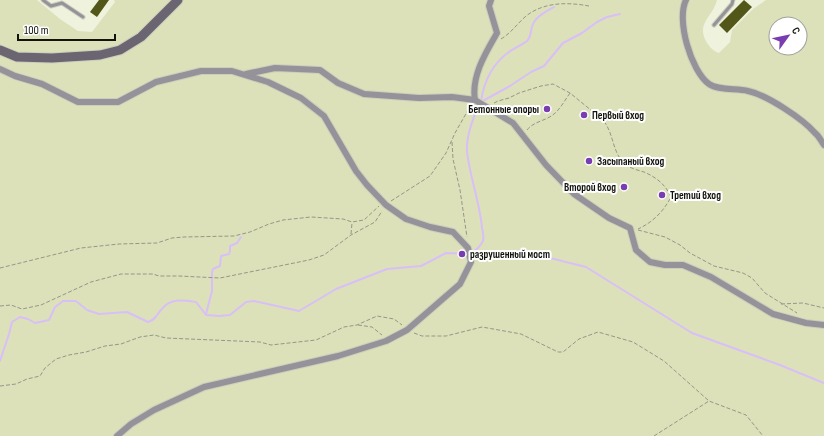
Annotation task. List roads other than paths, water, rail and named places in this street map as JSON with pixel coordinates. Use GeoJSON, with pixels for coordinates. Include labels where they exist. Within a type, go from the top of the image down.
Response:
{"type":"FeatureCollection","features":[{"type":"Feature","properties":{"kind":"main road"},"geometry":{"type":"LineString","coordinates":[[0,50],[17,57],[52,58],[100,55],[120,50],[141,37],[178,0]]}},
{"type":"Feature","properties":{"kind":"street"},"geometry":{"type":"LineString","coordinates":[[475,100],[474,88],[481,62],[498,33],[489,6],[491,0]]}},
{"type":"Feature","properties":{"kind":"street"},"geometry":{"type":"LineString","coordinates":[[686,0],[682,22],[687,44],[697,69],[704,79],[710,85],[716,87],[749,91],[761,95],[787,110],[815,132],[824,145]]}},
{"type":"Feature","properties":{"kind":"street"},"geometry":{"type":"LineString","coordinates":[[244,74],[275,68],[320,70],[338,83],[364,94],[419,98],[452,97],[475,100],[513,123],[546,165],[574,194],[609,218],[630,228],[636,250],[650,262],[665,265],[683,265],[710,277],[773,314],[806,323],[824,325]]}},
{"type":"Feature","properties":{"kind":"street"},"geometry":{"type":"LineString","coordinates":[[0,69],[15,76],[42,84],[78,102],[118,102],[156,82],[201,71],[232,71],[268,82],[301,98],[324,116],[356,171],[384,203],[406,219],[430,227],[453,232],[468,248],[471,262],[460,284],[407,330],[386,341],[338,356],[204,387],[154,410],[131,424],[117,436]]}},
{"type":"Feature","properties":{"kind":"lane"},"geometry":{"type":"LineString","coordinates":[[43,0],[50,6],[62,3],[83,17]]}},
{"type":"Feature","properties":{"kind":"lane"},"geometry":{"type":"LineString","coordinates":[[714,25],[732,4],[733,0]]}},
{"type":"Feature","properties":{"kind":"waterway"},"geometry":{"type":"LineString","coordinates":[[481,101],[484,87],[493,68],[503,57],[527,41],[530,37],[534,21],[554,7]]}},
{"type":"Feature","properties":{"kind":"waterway"},"geometry":{"type":"LineString","coordinates":[[481,102],[510,86],[531,72],[544,66],[563,43],[582,33],[597,22],[607,17],[620,14]]}},
{"type":"Feature","properties":{"kind":"waterway"},"geometry":{"type":"LineString","coordinates":[[470,254],[476,250],[483,241],[479,209],[467,152],[469,134],[479,104]]}},
{"type":"Feature","properties":{"kind":"waterway"},"geometry":{"type":"LineString","coordinates":[[206,314],[212,291],[213,269],[220,266],[221,256],[229,254],[230,246],[237,243],[241,237]]}},
{"type":"Feature","properties":{"kind":"waterway"},"geometry":{"type":"LineString","coordinates":[[0,361],[12,322],[20,317],[35,323],[49,320],[55,307],[63,301],[76,301],[87,310],[99,314],[127,312],[148,322],[154,319],[168,303],[177,301],[196,302],[206,315],[230,315],[246,302],[254,301],[299,311],[336,289],[387,269],[421,266],[446,253],[470,254],[522,251],[586,267],[692,333],[780,365],[824,383]]}},
{"type":"Feature","properties":{"kind":"place","name":"Бетонные опоры"},"geometry":{"type":"Point","coordinates":[547,109]}},
{"type":"Feature","properties":{"kind":"place","name":"Первый вход"},"geometry":{"type":"Point","coordinates":[584,115]}},
{"type":"Feature","properties":{"kind":"place","name":"Засыпаный вход"},"geometry":{"type":"Point","coordinates":[589,161]}},
{"type":"Feature","properties":{"kind":"place","name":"Второй вход"},"geometry":{"type":"Point","coordinates":[624,187]}},
{"type":"Feature","properties":{"kind":"place","name":"Третий вход"},"geometry":{"type":"Point","coordinates":[662,195]}},
{"type":"Feature","properties":{"kind":"place","name":"разрушенный мост"},"geometry":{"type":"Point","coordinates":[462,254]}}]}
